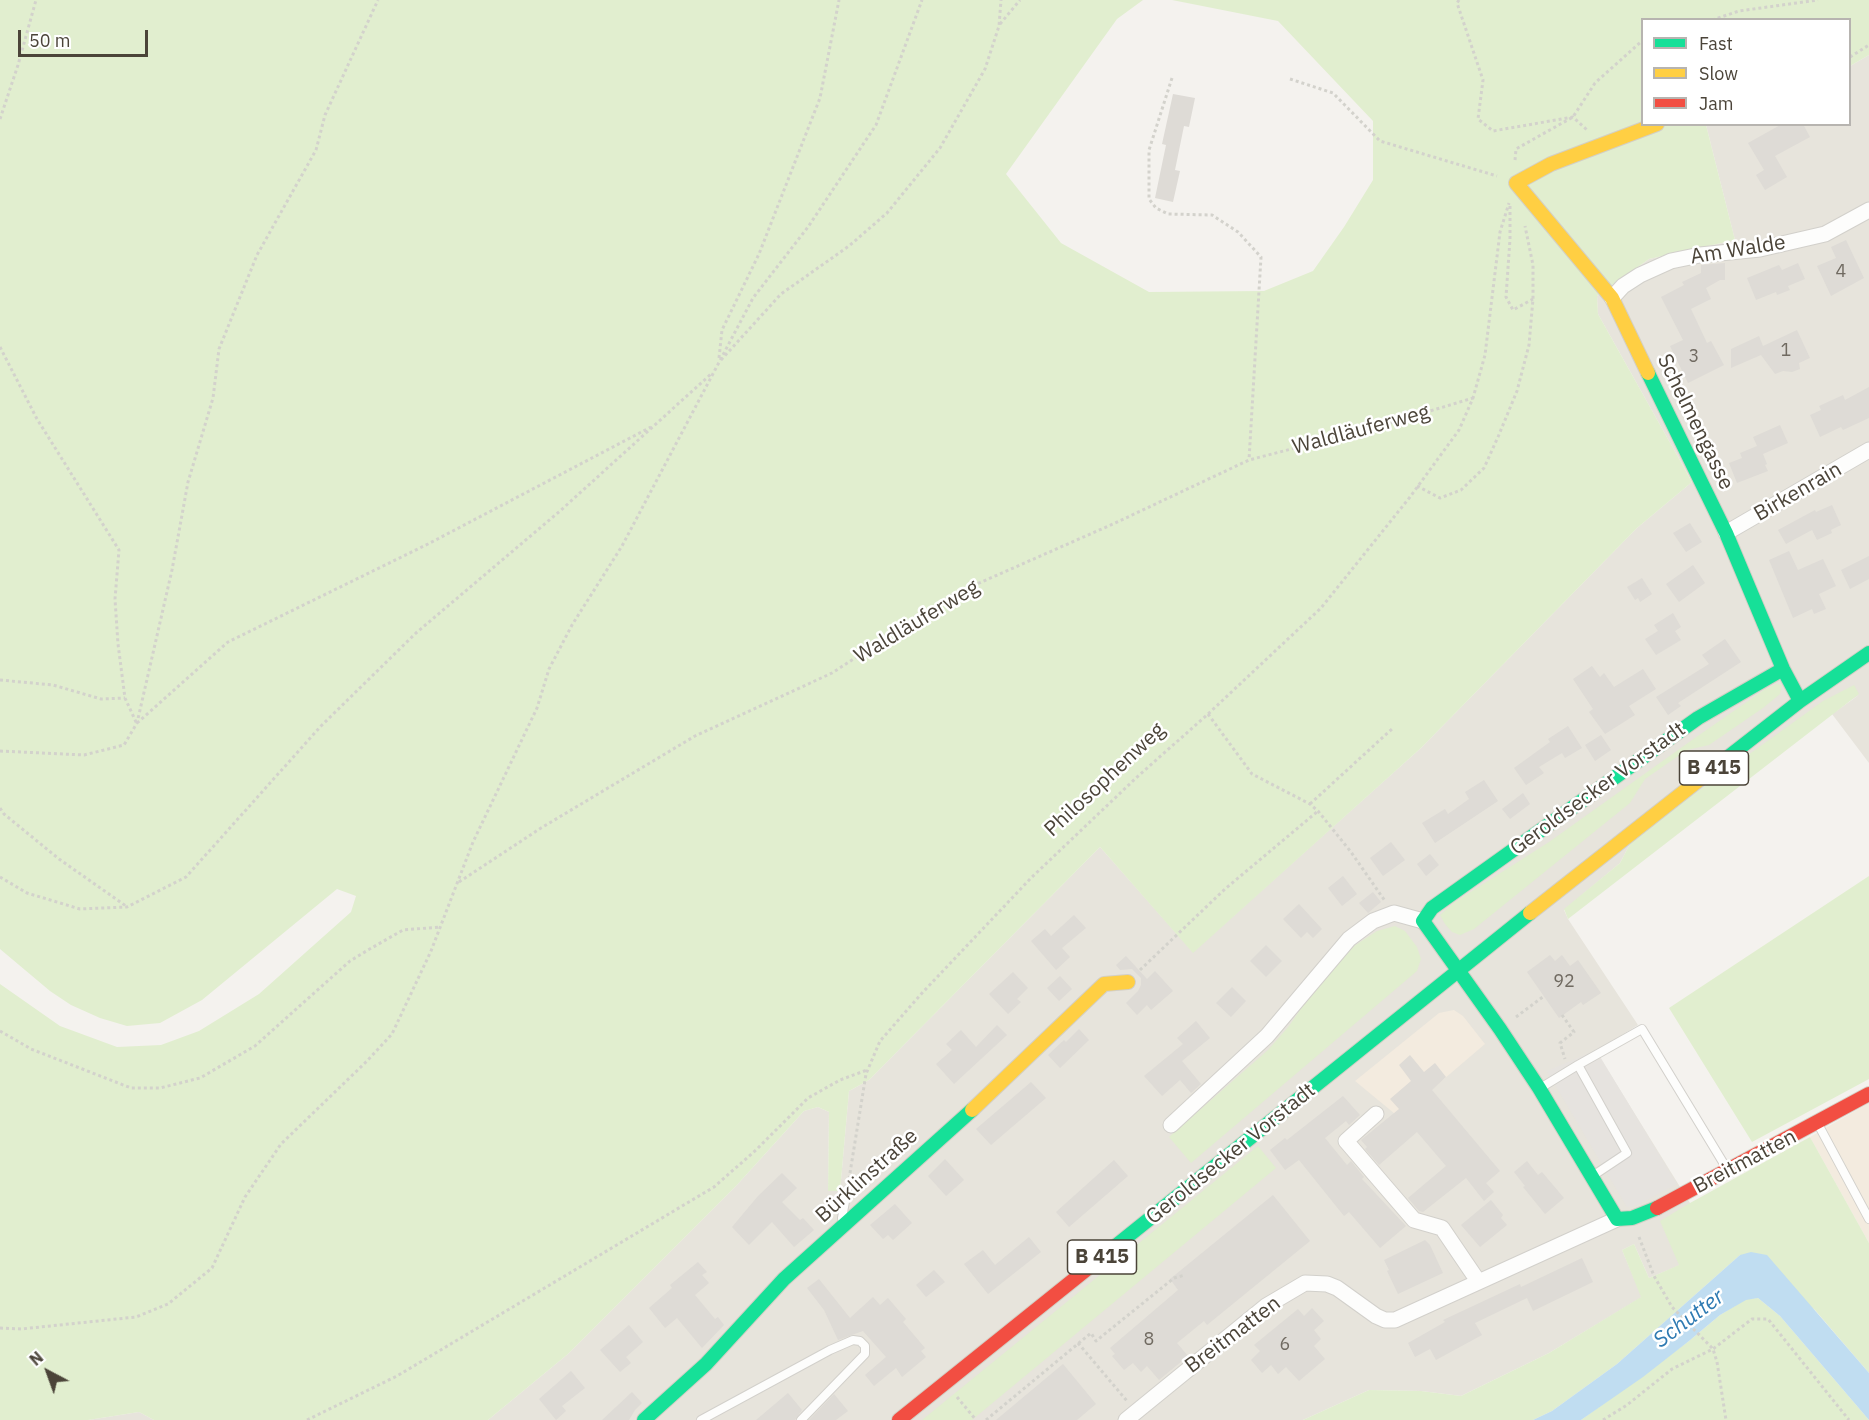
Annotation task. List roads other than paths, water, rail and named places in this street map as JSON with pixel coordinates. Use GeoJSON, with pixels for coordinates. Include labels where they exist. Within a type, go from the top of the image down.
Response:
{"type":"FeatureCollection","features":[{"type":"Feature","properties":{"kind":"street","name":"Schelmengasse"},"geometry":{"type":"LineString","coordinates":[[1652,126],[1551,164],[1535,172],[1513,191],[1612,298],[1726,533],[1783,669],[1800,701]]}},
{"type":"Feature","properties":{"kind":"street","name":"Am Walde"},"geometry":{"type":"LineString","coordinates":[[1612,298],[1640,275],[1671,261],[1700,255],[1760,249],[1825,234],[1869,210]]}},
{"type":"Feature","properties":{"kind":"street","name":"Birkenrain"},"geometry":{"type":"LineString","coordinates":[[1726,533],[1869,450]]}},
{"type":"Feature","properties":{"kind":"street","name":"B 415"},"geometry":{"type":"LineString","coordinates":[[1459,970],[1628,834],[1800,701],[1869,653]]}},
{"type":"Feature","properties":{"kind":"street","name":"Geroldsecker Vorstadt"},"geometry":{"type":"LineString","coordinates":[[1423,921],[1432,908],[1698,718],[1783,669]]}},
{"type":"Feature","properties":{"kind":"street"},"geometry":{"type":"LineString","coordinates":[[1171,1125],[1267,1036],[1349,939],[1372,921],[1394,913],[1423,921],[1459,970],[1539,1089],[1593,1176],[1624,1219]]}},
{"type":"Feature","properties":{"kind":"street","name":"Geroldsecker Vorstadt"},"geometry":{"type":"LineString","coordinates":[[899,1420],[1459,970]]}},
{"type":"Feature","properties":{"kind":"street","name":"Bürklinstraße"},"geometry":{"type":"LineString","coordinates":[[644,1420],[706,1364],[784,1279],[956,1125],[1104,984],[1121,984],[1128,981]]}},
{"type":"Feature","properties":{"kind":"street","name":"Breitmatten"},"geometry":{"type":"LineString","coordinates":[[1131,1416],[1266,1305],[1305,1283],[1327,1284],[1338,1288],[1376,1316],[1385,1320],[1395,1320],[1478,1281],[1624,1219],[1667,1204],[1869,1094]]}},
{"type":"Feature","properties":{"kind":"street"},"geometry":{"type":"LineString","coordinates":[[1376,1114],[1346,1141],[1414,1220],[1442,1228],[1478,1281]]}},
{"type":"Feature","properties":{"kind":"lane"},"geometry":{"type":"LineString","coordinates":[[1539,1089],[1642,1029],[1727,1170]]}},
{"type":"Feature","properties":{"kind":"lane"},"geometry":{"type":"LineString","coordinates":[[1574,1067],[1627,1153],[1593,1176]]}},
{"type":"Feature","properties":{"kind":"lane"},"geometry":{"type":"LineString","coordinates":[[1817,1123],[1869,1219]]}},
{"type":"Feature","properties":{"kind":"lane"},"geometry":{"type":"LineString","coordinates":[[841,1227],[847,1190]]}},
{"type":"Feature","properties":{"kind":"lane"},"geometry":{"type":"LineString","coordinates":[[701,1420],[830,1350],[853,1340],[860,1341],[865,1346],[865,1354],[801,1420]]}},
{"type":"Feature","properties":{"kind":"water","name":"Schutter"},"geometry":{"type":"Polygon","coordinates":[[[1751,1252],[1767,1255],[1869,1373],[1869,1420],[1780,1316],[1758,1298],[1746,1300],[1720,1315],[1643,1377],[1581,1420],[1533,1420],[1552,1411],[1617,1364],[1740,1255],[1751,1252]]]}}]}
